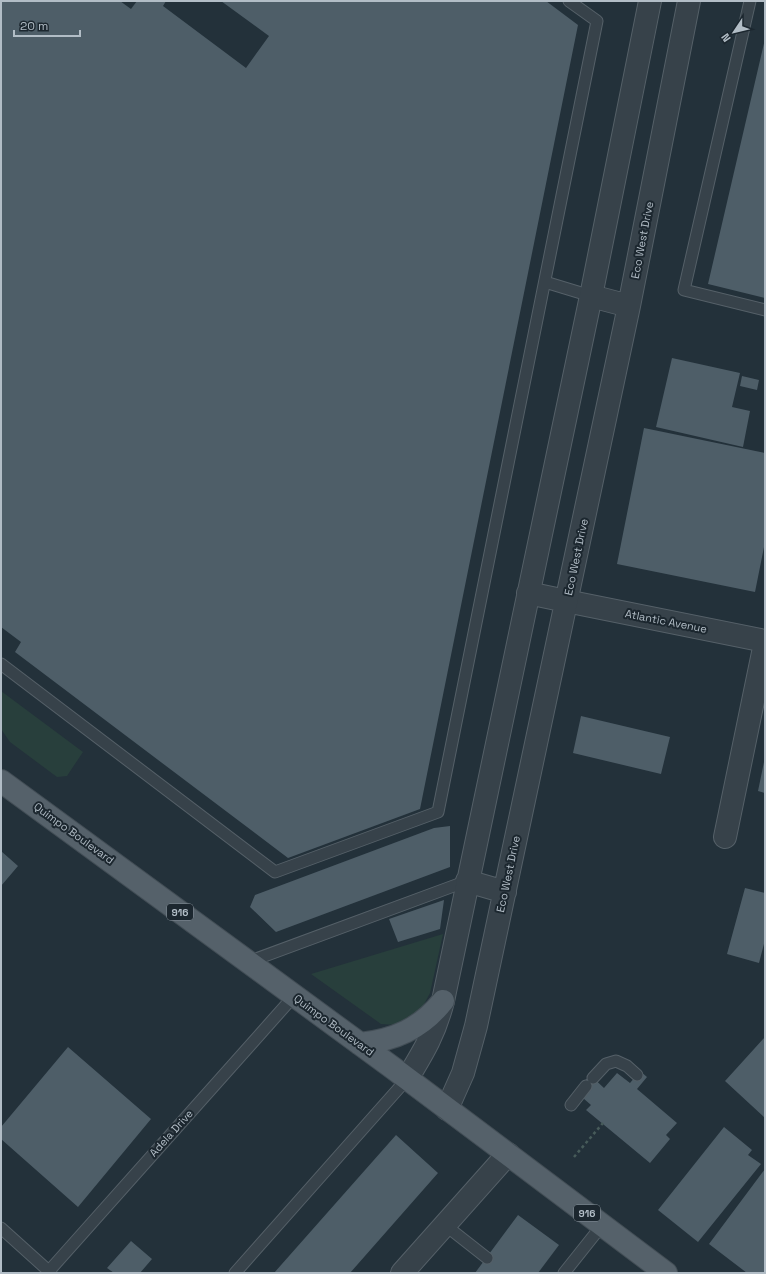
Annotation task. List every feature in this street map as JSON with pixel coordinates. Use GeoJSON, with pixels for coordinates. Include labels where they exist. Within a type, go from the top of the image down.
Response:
{"type":"FeatureCollection","features":[{"type":"Feature","properties":{"kind":"main road","name":"Quimpo Boulevard"},"geometry":{"type":"LineString","coordinates":[[1,781],[360,1044],[603,1224],[666,1273]]}},
{"type":"Feature","properties":{"kind":"main road"},"geometry":{"type":"LineString","coordinates":[[360,1044],[392,1038],[411,1030],[429,1017],[443,1001]]}},
{"type":"Feature","properties":{"kind":"street"},"geometry":{"type":"LineString","coordinates":[[407,1079],[427,1047],[437,1025],[443,1001],[591,296],[650,1]]}},
{"type":"Feature","properties":{"kind":"street","name":"Eco West Drive"},"geometry":{"type":"LineString","coordinates":[[447,1109],[463,1073],[476,1026],[629,306],[689,1]]}},
{"type":"Feature","properties":{"kind":"street"},"geometry":{"type":"LineString","coordinates":[[591,296],[629,306]]}},
{"type":"Feature","properties":{"kind":"street","name":"Atlantic Avenue"},"geometry":{"type":"LineString","coordinates":[[528,593],[765,642]]}},
{"type":"Feature","properties":{"kind":"street"},"geometry":{"type":"LineString","coordinates":[[725,837],[765,642]]}},
{"type":"Feature","properties":{"kind":"street"},"geometry":{"type":"LineString","coordinates":[[467,881],[505,892]]}},
{"type":"Feature","properties":{"kind":"street"},"geometry":{"type":"LineString","coordinates":[[402,1273],[508,1154]]}},
{"type":"Feature","properties":{"kind":"lane"},"geometry":{"type":"LineString","coordinates":[[1,664],[275,872],[438,812],[597,21],[569,1]]}},
{"type":"Feature","properties":{"kind":"lane"},"geometry":{"type":"LineString","coordinates":[[750,1],[684,290],[765,310]]}},
{"type":"Feature","properties":{"kind":"lane"},"geometry":{"type":"LineString","coordinates":[[545,282],[591,296]]}},
{"type":"Feature","properties":{"kind":"lane"},"geometry":{"type":"LineString","coordinates":[[248,962],[467,881]]}},
{"type":"Feature","properties":{"kind":"lane","name":"Adela Drive"},"geometry":{"type":"LineString","coordinates":[[50,1272],[294,996]]}},
{"type":"Feature","properties":{"kind":"lane"},"geometry":{"type":"LineString","coordinates":[[571,1105],[606,1064],[616,1061],[627,1066],[637,1075]]}},
{"type":"Feature","properties":{"kind":"lane"},"geometry":{"type":"LineString","coordinates":[[235,1273],[407,1079]]}},
{"type":"Feature","properties":{"kind":"lane"},"geometry":{"type":"LineString","coordinates":[[564,1273],[603,1224]]}},
{"type":"Feature","properties":{"kind":"lane"},"geometry":{"type":"LineString","coordinates":[[445,1225],[487,1258]]}},
{"type":"Feature","properties":{"kind":"lane"},"geometry":{"type":"LineString","coordinates":[[1,1228],[50,1272]]}},
{"type":"Feature","properties":{"kind":"path"},"geometry":{"type":"LineString","coordinates":[[574,1157],[602,1123]]}},
{"type":"Feature","properties":{"kind":"green space"},"geometry":{"type":"Polygon","coordinates":[[[1,691],[83,752],[67,776],[57,777],[10,742],[1,729],[1,691]]]}},
{"type":"Feature","properties":{"kind":"green space"},"geometry":{"type":"Polygon","coordinates":[[[443,934],[430,993],[421,1010],[396,1025],[381,1024],[311,974],[443,934]]]}},
{"type":"Feature","properties":{"kind":"building"},"geometry":{"type":"Polygon","coordinates":[[[1,1],[120,1],[131,9],[137,1],[166,1],[163,6],[246,68],[269,36],[221,1],[546,1],[578,25],[420,809],[288,858],[15,652],[21,642],[1,627],[1,1]]]}},
{"type":"Feature","properties":{"kind":"building"},"geometry":{"type":"Polygon","coordinates":[[[765,39],[765,298],[708,284],[765,39]]]}},
{"type":"Feature","properties":{"kind":"building"},"geometry":{"type":"Polygon","coordinates":[[[672,358],[740,373],[732,407],[750,411],[743,447],[656,427],[672,358]]]}},
{"type":"Feature","properties":{"kind":"building"},"geometry":{"type":"Polygon","coordinates":[[[742,376],[759,380],[757,390],[740,386],[742,376]]]}},
{"type":"Feature","properties":{"kind":"building"},"geometry":{"type":"Polygon","coordinates":[[[644,428],[765,453],[765,542],[755,592],[617,564],[644,428]]]}},
{"type":"Feature","properties":{"kind":"building"},"geometry":{"type":"Polygon","coordinates":[[[581,716],[670,737],[661,774],[573,753],[581,716]]]}},
{"type":"Feature","properties":{"kind":"building"},"geometry":{"type":"Polygon","coordinates":[[[765,762],[765,793],[758,791],[765,762]]]}},
{"type":"Feature","properties":{"kind":"building"},"geometry":{"type":"Polygon","coordinates":[[[450,826],[450,867],[276,932],[250,907],[255,895],[434,828],[450,826]]]}},
{"type":"Feature","properties":{"kind":"building"},"geometry":{"type":"Polygon","coordinates":[[[1,851],[18,866],[1,886],[1,851]]]}},
{"type":"Feature","properties":{"kind":"building"},"geometry":{"type":"Polygon","coordinates":[[[745,888],[765,893],[765,940],[759,963],[727,954],[745,888]]]}},
{"type":"Feature","properties":{"kind":"building"},"geometry":{"type":"Polygon","coordinates":[[[444,900],[440,929],[398,942],[389,919],[444,900]]]}},
{"type":"Feature","properties":{"kind":"building"},"geometry":{"type":"Polygon","coordinates":[[[765,1037],[765,1118],[725,1081],[765,1037]]]}},
{"type":"Feature","properties":{"kind":"building"},"geometry":{"type":"Polygon","coordinates":[[[68,1047],[151,1119],[78,1207],[1,1139],[1,1127],[68,1047]]]}},
{"type":"Feature","properties":{"kind":"building"},"geometry":{"type":"Polygon","coordinates":[[[640,1071],[647,1077],[637,1089],[677,1123],[666,1135],[670,1139],[650,1163],[586,1110],[591,1105],[583,1098],[583,1083],[590,1075],[604,1088],[617,1073],[630,1083],[640,1071]]]}},
{"type":"Feature","properties":{"kind":"building"},"geometry":{"type":"Polygon","coordinates":[[[724,1127],[752,1150],[748,1155],[761,1164],[698,1242],[658,1210],[724,1127]]]}},
{"type":"Feature","properties":{"kind":"building"},"geometry":{"type":"Polygon","coordinates":[[[396,1135],[438,1173],[350,1273],[274,1273],[396,1135]]]}},
{"type":"Feature","properties":{"kind":"building"},"geometry":{"type":"Polygon","coordinates":[[[765,1169],[765,1273],[747,1273],[709,1244],[765,1169]]]}},
{"type":"Feature","properties":{"kind":"building"},"geometry":{"type":"Polygon","coordinates":[[[518,1215],[559,1245],[538,1273],[475,1273],[518,1215]]]}},
{"type":"Feature","properties":{"kind":"building"},"geometry":{"type":"Polygon","coordinates":[[[131,1241],[152,1259],[140,1273],[114,1273],[107,1268],[131,1241]]]}}]}
